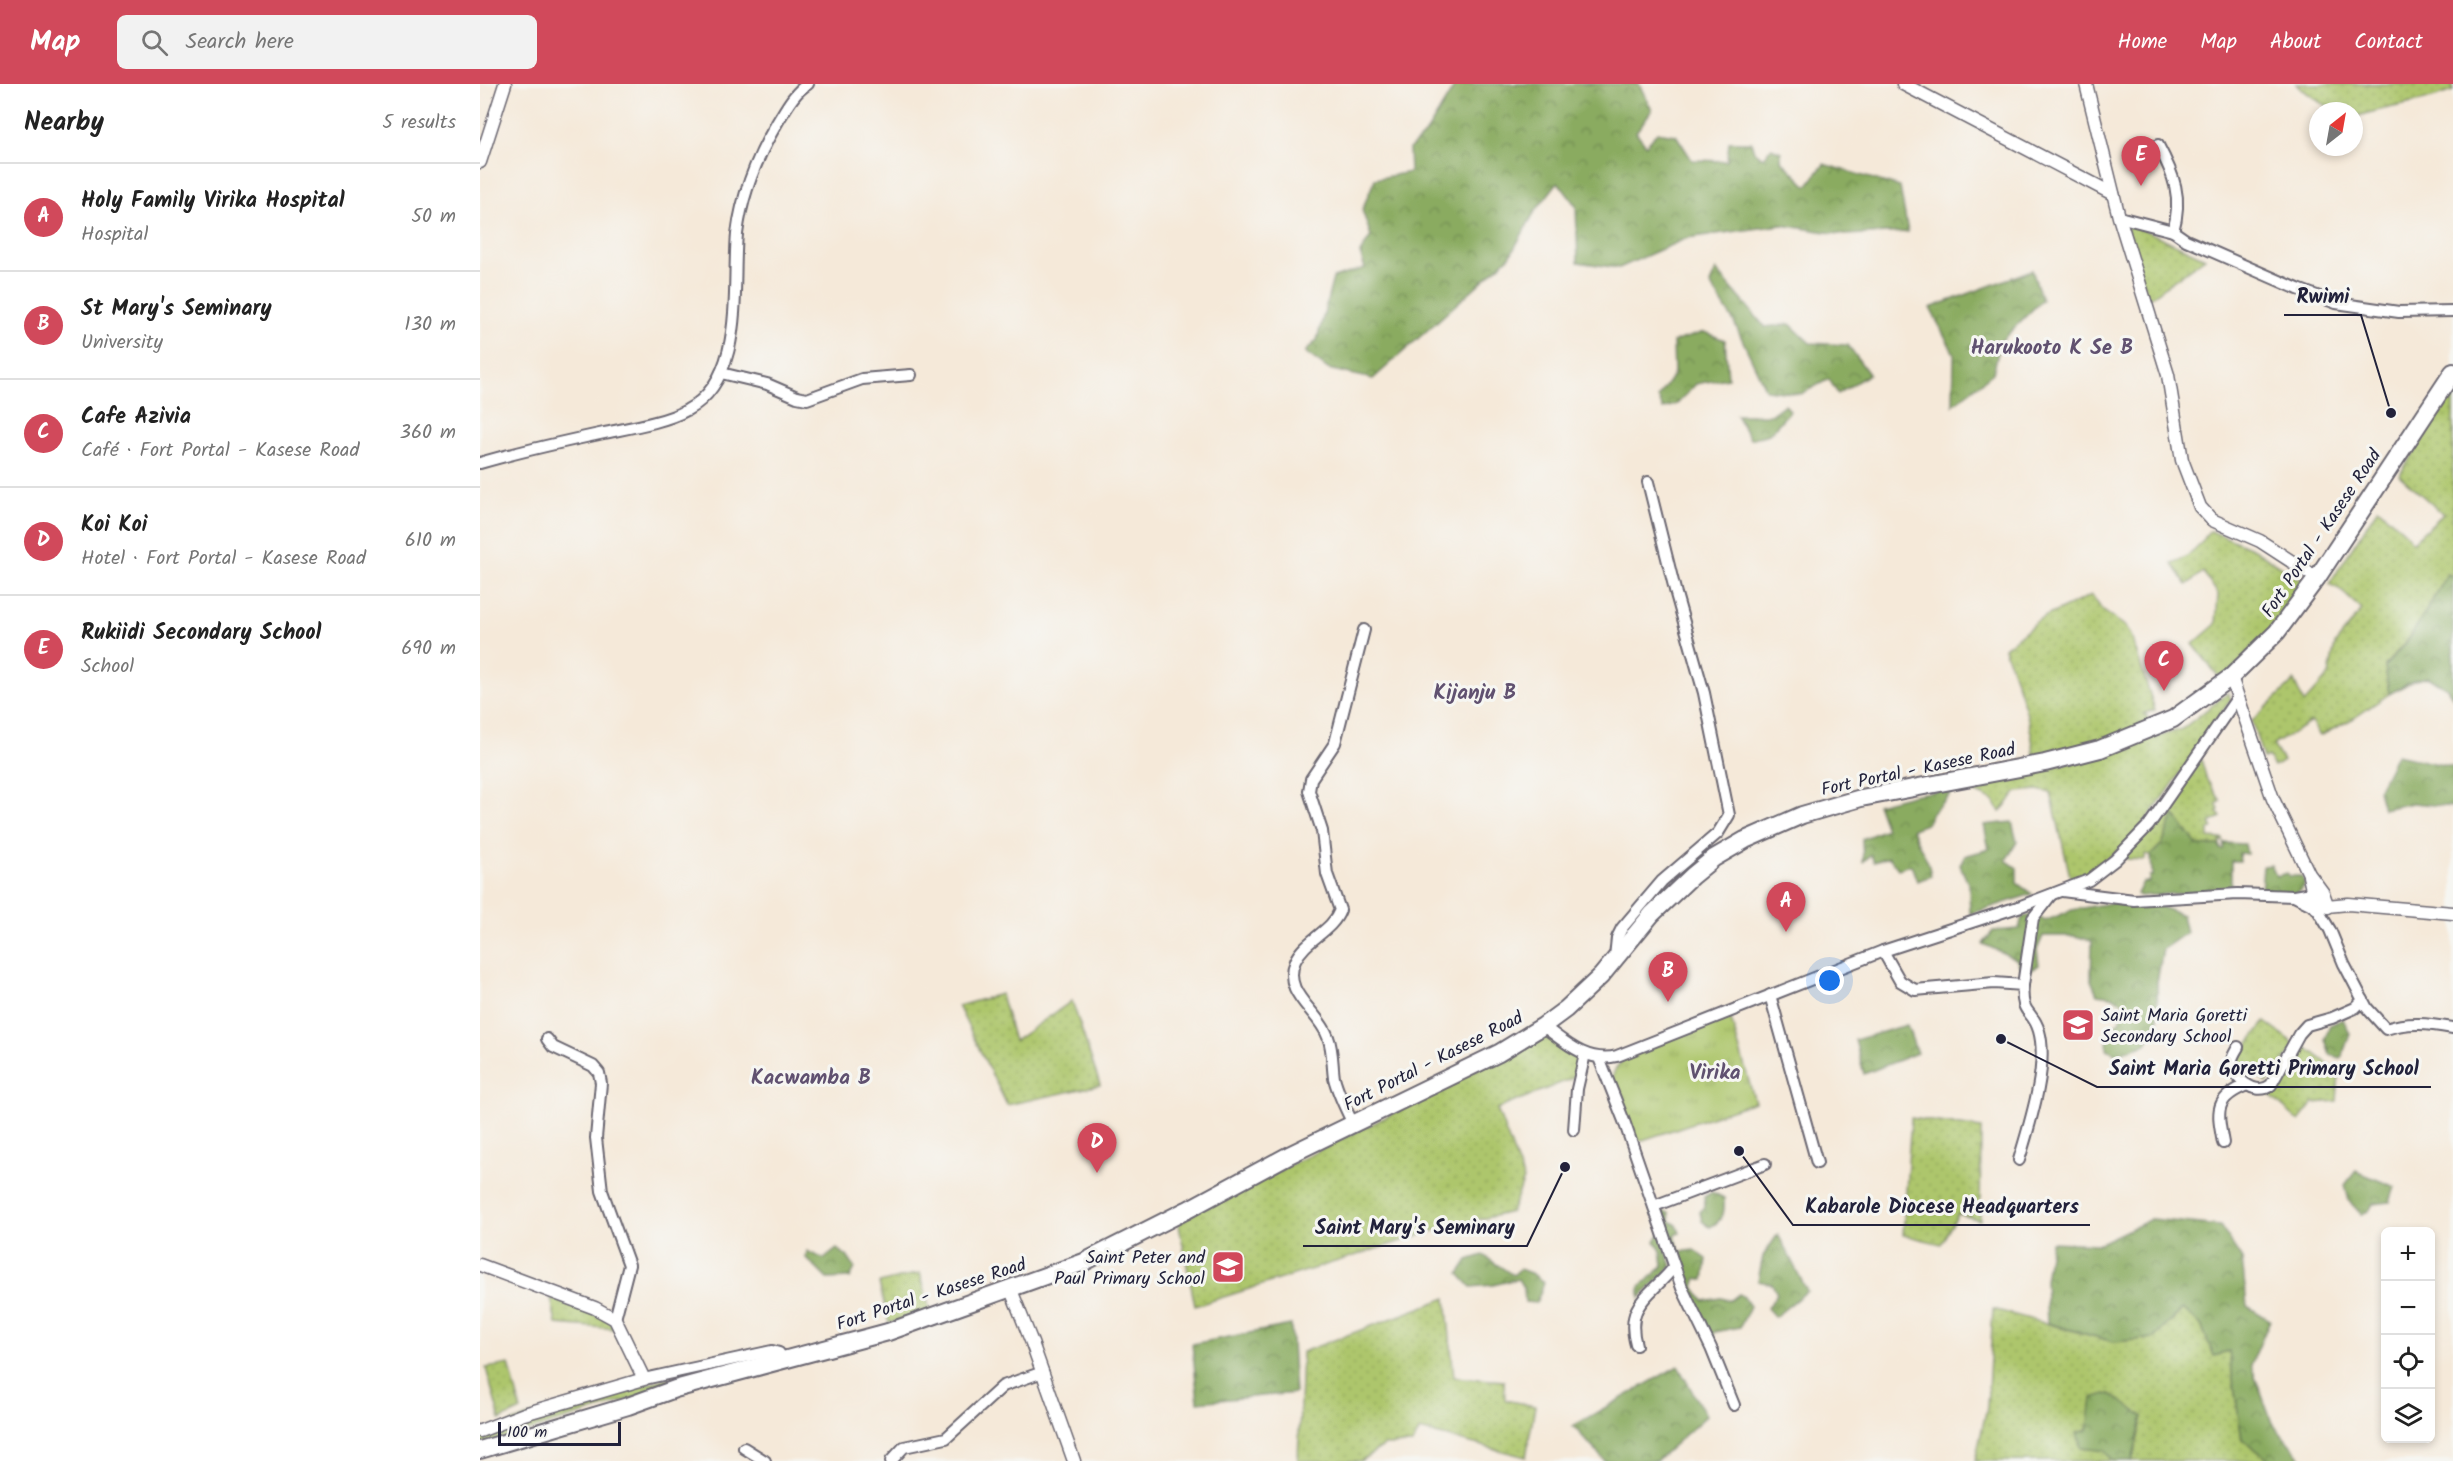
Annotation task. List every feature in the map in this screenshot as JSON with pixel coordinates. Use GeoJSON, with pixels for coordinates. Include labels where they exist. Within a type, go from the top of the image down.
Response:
{"type":"FeatureCollection","features":[{"type":"Feature","properties":{"kind":"highway","name":"Fort Portal - Kasese Road"},"geometry":{"type":"LineString","coordinates":[[480,1450],[628,1406],[675,1389],[888,1332],[1011,1290],[1084,1262],[1288,1155],[1499,1053],[1543,1026],[1584,993],[1615,962],[1652,914],[1692,876],[1722,854],[1777,825],[1861,798],[2045,763],[2100,749],[2157,728],[2232,677],[2277,632],[2317,578],[2453,372]]}},
{"type":"Feature","properties":{"kind":"street"},"geometry":{"type":"LineString","coordinates":[[480,162],[506,84]]}},
{"type":"Feature","properties":{"kind":"street"},"geometry":{"type":"LineString","coordinates":[[480,463],[642,424],[687,410],[703,397],[721,373],[732,331],[737,233],[758,156],[785,109],[801,88],[808,84]]}},
{"type":"Feature","properties":{"kind":"street"},"geometry":{"type":"LineString","coordinates":[[1903,84],[2113,194]]}},
{"type":"Feature","properties":{"kind":"street"},"geometry":{"type":"LineString","coordinates":[[2086,84],[2119,217],[2163,356],[2173,396],[2182,460],[2200,507],[2212,520],[2260,541],[2317,578]]}},
{"type":"Feature","properties":{"kind":"street"},"geometry":{"type":"LineString","coordinates":[[2158,145],[2177,189],[2178,213],[2173,231]]}},
{"type":"Feature","properties":{"kind":"street"},"geometry":{"type":"LineString","coordinates":[[2119,217],[2142,221],[2173,231],[2186,240],[2298,289],[2336,303],[2399,312],[2453,311]]}},
{"type":"Feature","properties":{"kind":"street"},"geometry":{"type":"LineString","coordinates":[[721,373],[767,384],[807,399],[862,379],[911,375]]}},
{"type":"Feature","properties":{"kind":"street"},"geometry":{"type":"LineString","coordinates":[[1615,962],[1617,939],[1622,928],[1662,881],[1718,833],[1730,815],[1704,693],[1648,482]]}},
{"type":"Feature","properties":{"kind":"street"},"geometry":{"type":"LineString","coordinates":[[1353,1125],[1336,1087],[1329,1038],[1298,996],[1293,973],[1294,963],[1300,954],[1337,918],[1340,910],[1327,874],[1322,831],[1309,790],[1311,779],[1335,743],[1364,630]]}},
{"type":"Feature","properties":{"kind":"street"},"geometry":{"type":"LineString","coordinates":[[2232,677],[2237,698],[2270,791],[2309,874],[2344,964],[2363,1000],[2386,1029],[2401,1024],[2424,1023],[2453,1029]]}},
{"type":"Feature","properties":{"kind":"street"},"geometry":{"type":"LineString","coordinates":[[1543,1026],[1585,1054],[1599,1058],[1617,1056],[1883,951],[2021,906],[2089,880],[2115,861],[2149,825],[2237,698]]}},
{"type":"Feature","properties":{"kind":"street"},"geometry":{"type":"LineString","coordinates":[[2056,892],[2134,900],[2238,894],[2294,896],[2317,893],[2348,904]]}},
{"type":"Feature","properties":{"kind":"street"},"geometry":{"type":"LineString","coordinates":[[2019,1160],[2034,1110],[2040,1077],[2041,1049],[2039,1031],[2023,1004],[2023,985],[2033,918],[2056,892]]}},
{"type":"Feature","properties":{"kind":"street"},"geometry":{"type":"LineString","coordinates":[[2294,896],[2322,907],[2348,904],[2453,913]]}},
{"type":"Feature","properties":{"kind":"street"},"geometry":{"type":"LineString","coordinates":[[2021,906],[2033,918]]}},
{"type":"Feature","properties":{"kind":"street"},"geometry":{"type":"LineString","coordinates":[[1883,951],[1900,981],[1915,990],[1994,983],[2023,985]]}},
{"type":"Feature","properties":{"kind":"street"},"geometry":{"type":"LineString","coordinates":[[1770,995],[1817,1163]]}},
{"type":"Feature","properties":{"kind":"street"},"geometry":{"type":"LineString","coordinates":[[2238,1047],[2232,1059],[2234,1068],[2247,1085],[2256,1089],[2266,1088],[2271,1084],[2299,1034],[2307,1025],[2355,1008],[2363,1000]]}},
{"type":"Feature","properties":{"kind":"street"},"geometry":{"type":"LineString","coordinates":[[547,1038],[559,1051],[593,1066],[599,1073],[601,1083],[596,1138],[602,1191],[629,1265],[615,1319]]}},
{"type":"Feature","properties":{"kind":"street"},"geometry":{"type":"LineString","coordinates":[[1574,1130],[1576,1089],[1585,1054]]}},
{"type":"Feature","properties":{"kind":"street"},"geometry":{"type":"LineString","coordinates":[[1599,1058],[1624,1121],[1674,1267],[1734,1405]]}},
{"type":"Feature","properties":{"kind":"street"},"geometry":{"type":"LineString","coordinates":[[2223,1143],[2218,1117],[2224,1097],[2231,1091],[2247,1085]]}},
{"type":"Feature","properties":{"kind":"street"},"geometry":{"type":"LineString","coordinates":[[1654,1206],[1765,1164]]}},
{"type":"Feature","properties":{"kind":"street"},"geometry":{"type":"LineString","coordinates":[[480,1265],[595,1308],[615,1319],[644,1379]]}},
{"type":"Feature","properties":{"kind":"street"},"geometry":{"type":"LineString","coordinates":[[1636,1345],[1633,1326],[1634,1313],[1638,1305],[1661,1284],[1674,1267]]}},
{"type":"Feature","properties":{"kind":"street"},"geometry":{"type":"LineString","coordinates":[[1011,1290],[1074,1461]]}},
{"type":"Feature","properties":{"kind":"street"},"geometry":{"type":"LineString","coordinates":[[480,1431],[525,1414],[644,1379],[772,1351],[779,1353],[783,1360]]}},
{"type":"Feature","properties":{"kind":"street"},"geometry":{"type":"LineString","coordinates":[[891,1461],[904,1447],[946,1438],[1003,1386],[1043,1372]]}},
{"type":"Feature","properties":{"kind":"street"},"geometry":{"type":"LineString","coordinates":[[744,1448],[765,1461]]}},
{"type":"Feature","properties":{"kind":"green space"},"geometry":{"type":"Polygon","coordinates":[[[1452,84],[1639,84],[1652,110],[1636,132],[1646,145],[1657,132],[1676,135],[1692,160],[1727,161],[1729,142],[1751,142],[1754,151],[1763,158],[1771,148],[1781,152],[1781,160],[1807,186],[1824,164],[1900,187],[1908,232],[1845,235],[1782,225],[1687,238],[1619,268],[1578,262],[1576,206],[1558,182],[1534,213],[1510,256],[1373,379],[1328,369],[1305,352],[1317,340],[1333,278],[1365,268],[1360,253],[1371,236],[1362,210],[1375,179],[1410,172],[1409,149],[1426,133],[1454,87],[1452,84]]]}},
{"type":"Feature","properties":{"kind":"green space"},"geometry":{"type":"Polygon","coordinates":[[[2296,84],[2453,84],[2453,91],[2363,115],[2363,102],[2320,102],[2296,84]]]}},
{"type":"Feature","properties":{"kind":"green space"},"geometry":{"type":"Polygon","coordinates":[[[2127,222],[2205,258],[2148,299],[2127,222]]]}},
{"type":"Feature","properties":{"kind":"green space"},"geometry":{"type":"Polygon","coordinates":[[[1716,270],[1765,327],[1790,324],[1810,343],[1848,345],[1869,374],[1838,394],[1829,379],[1801,394],[1766,390],[1733,320],[1710,284],[1716,270]]]}},
{"type":"Feature","properties":{"kind":"green space"},"geometry":{"type":"Polygon","coordinates":[[[2032,270],[2042,300],[2001,341],[1993,373],[1953,405],[1954,354],[1930,308],[2032,270]]]}},
{"type":"Feature","properties":{"kind":"green space"},"geometry":{"type":"Polygon","coordinates":[[[1704,332],[1725,340],[1728,378],[1696,384],[1677,404],[1663,409],[1658,397],[1674,374],[1673,342],[1704,332]]]}},
{"type":"Feature","properties":{"kind":"green space"},"geometry":{"type":"Polygon","coordinates":[[[2453,395],[2453,576],[2448,575],[2411,636],[2385,665],[2389,694],[2354,718],[2320,736],[2311,722],[2273,745],[2283,761],[2274,767],[2268,757],[2263,759],[2252,721],[2294,681],[2304,703],[2329,675],[2335,644],[2362,610],[2339,589],[2329,584],[2378,508],[2406,533],[2412,542],[2443,514],[2399,475],[2453,395]]]}},
{"type":"Feature","properties":{"kind":"green space"},"geometry":{"type":"Polygon","coordinates":[[[1785,404],[1790,411],[1769,434],[1750,439],[1736,415],[1770,415],[1785,404]]]}},
{"type":"Feature","properties":{"kind":"green space"},"geometry":{"type":"Polygon","coordinates":[[[2211,531],[2254,549],[2306,583],[2283,619],[2222,681],[2193,644],[2216,624],[2218,594],[2203,572],[2187,585],[2172,563],[2193,551],[2211,531]]]}},
{"type":"Feature","properties":{"kind":"green space"},"geometry":{"type":"Polygon","coordinates":[[[2448,574],[2453,576],[2453,698],[2447,688],[2428,677],[2415,680],[2389,694],[2385,666],[2411,636],[2448,574]]]}},
{"type":"Feature","properties":{"kind":"green space"},"geometry":{"type":"Polygon","coordinates":[[[2092,595],[2102,610],[2125,626],[2131,635],[2155,710],[2142,714],[2146,714],[2149,722],[2085,747],[2034,757],[2027,715],[2004,648],[2040,619],[2092,595]]]}},
{"type":"Feature","properties":{"kind":"green space"},"geometry":{"type":"Polygon","coordinates":[[[2228,693],[2231,699],[2164,797],[2129,842],[2076,881],[2071,881],[2051,793],[2037,790],[2017,792],[2000,812],[1994,801],[1963,787],[2082,760],[2182,729],[2228,693]]]}},
{"type":"Feature","properties":{"kind":"green space"},"geometry":{"type":"Polygon","coordinates":[[[2396,755],[2453,767],[2453,807],[2413,803],[2383,809],[2378,790],[2396,755]]]}},
{"type":"Feature","properties":{"kind":"green space"},"geometry":{"type":"Polygon","coordinates":[[[2201,759],[2207,780],[2221,801],[2216,805],[2221,817],[2210,823],[2213,828],[2209,829],[2209,838],[2223,839],[2223,841],[2220,841],[2220,845],[2198,846],[2169,830],[2162,844],[2151,855],[2145,854],[2145,860],[2127,859],[2125,856],[2201,759]]]}},
{"type":"Feature","properties":{"kind":"green space"},"geometry":{"type":"Polygon","coordinates":[[[1956,788],[1931,814],[1926,824],[1912,829],[1928,863],[1931,876],[1917,881],[1911,865],[1898,869],[1889,857],[1874,862],[1871,855],[1863,862],[1862,839],[1886,829],[1877,804],[1912,795],[1956,788]]]}},
{"type":"Feature","properties":{"kind":"green space"},"geometry":{"type":"Polygon","coordinates":[[[2174,814],[2198,846],[2220,845],[2220,849],[2223,849],[2224,843],[2245,844],[2247,854],[2239,853],[2240,861],[2231,861],[2231,890],[2140,896],[2137,894],[2143,882],[2149,882],[2149,876],[2152,876],[2151,855],[2162,844],[2174,814]]]}},
{"type":"Feature","properties":{"kind":"green space"},"geometry":{"type":"Polygon","coordinates":[[[2012,822],[2017,842],[2006,860],[2017,868],[2017,883],[2032,894],[1970,914],[1969,886],[1960,865],[1965,856],[1989,849],[1984,825],[2012,822]]]}},
{"type":"Feature","properties":{"kind":"green space"},"geometry":{"type":"Polygon","coordinates":[[[2271,865],[2276,876],[2287,873],[2290,876],[2302,876],[2305,884],[2302,889],[2292,894],[2261,892],[2263,866],[2271,865]]]}},
{"type":"Feature","properties":{"kind":"green space"},"geometry":{"type":"Polygon","coordinates":[[[2115,902],[2156,905],[2182,915],[2186,933],[2163,949],[2157,982],[2158,1020],[2146,1044],[2117,1054],[2107,1049],[2108,1032],[2119,1021],[2127,1005],[2112,996],[2097,994],[2091,980],[2092,941],[2075,936],[2043,936],[2037,950],[2039,965],[2024,974],[2016,959],[1983,944],[1993,931],[2019,929],[2022,917],[2036,915],[2045,921],[2072,910],[2115,902]]]}},
{"type":"Feature","properties":{"kind":"green space"},"geometry":{"type":"Polygon","coordinates":[[[1001,994],[1014,1041],[1072,1001],[1100,1085],[1007,1105],[958,1006],[1001,994]]]}},
{"type":"Feature","properties":{"kind":"green space"},"geometry":{"type":"Polygon","coordinates":[[[1730,1016],[1755,1102],[1634,1143],[1612,1080],[1617,1066],[1627,1058],[1655,1044],[1730,1016]]]}},
{"type":"Feature","properties":{"kind":"green space"},"geometry":{"type":"Polygon","coordinates":[[[2343,1019],[2350,1034],[2341,1059],[2330,1054],[2325,1039],[2330,1025],[2343,1019]]]}},
{"type":"Feature","properties":{"kind":"green space"},"geometry":{"type":"Polygon","coordinates":[[[2265,1022],[2296,1045],[2267,1083],[2236,1060],[2265,1022]]]}},
{"type":"Feature","properties":{"kind":"green space"},"geometry":{"type":"Polygon","coordinates":[[[1907,1025],[1917,1053],[1864,1074],[1855,1040],[1907,1025]]]}},
{"type":"Feature","properties":{"kind":"green space"},"geometry":{"type":"Polygon","coordinates":[[[1540,1034],[1578,1056],[1573,1078],[1497,1109],[1524,1180],[1511,1212],[1443,1228],[1195,1306],[1178,1221],[1422,1099],[1540,1034]]]}},
{"type":"Feature","properties":{"kind":"green space"},"geometry":{"type":"Polygon","coordinates":[[[2303,1045],[2339,1072],[2337,1101],[2313,1103],[2299,1121],[2267,1093],[2303,1045]]]}},
{"type":"Feature","properties":{"kind":"green space"},"geometry":{"type":"Polygon","coordinates":[[[1911,1118],[1981,1128],[1980,1220],[1958,1214],[1941,1244],[1903,1235],[1911,1118]]]}},
{"type":"Feature","properties":{"kind":"green space"},"geometry":{"type":"Polygon","coordinates":[[[2356,1171],[2395,1187],[2390,1202],[2373,1204],[2369,1211],[2361,1214],[2349,1201],[2345,1185],[2356,1171]]]}},
{"type":"Feature","properties":{"kind":"green space"},"geometry":{"type":"Polygon","coordinates":[[[1712,1192],[1724,1198],[1724,1207],[1721,1218],[1710,1227],[1702,1221],[1700,1212],[1705,1207],[1704,1197],[1712,1192]]]}},
{"type":"Feature","properties":{"kind":"green space"},"geometry":{"type":"Polygon","coordinates":[[[1657,1210],[1669,1213],[1670,1221],[1677,1225],[1680,1233],[1675,1235],[1680,1252],[1694,1250],[1707,1259],[1704,1280],[1697,1278],[1694,1287],[1704,1301],[1720,1298],[1731,1300],[1739,1294],[1744,1297],[1750,1306],[1740,1327],[1715,1332],[1710,1341],[1683,1286],[1657,1210]]]}},
{"type":"Feature","properties":{"kind":"green space"},"geometry":{"type":"Polygon","coordinates":[[[2151,1219],[2220,1226],[2242,1259],[2247,1306],[2270,1320],[2251,1365],[2272,1423],[2304,1461],[2271,1461],[2242,1439],[2229,1352],[2214,1356],[2201,1325],[2183,1309],[2154,1338],[2114,1342],[2047,1323],[2045,1280],[2051,1242],[2098,1244],[2151,1219]]]}},
{"type":"Feature","properties":{"kind":"green space"},"geometry":{"type":"Polygon","coordinates":[[[1660,1233],[1672,1266],[1640,1298],[1640,1286],[1663,1265],[1661,1251],[1655,1241],[1660,1233]]]}},
{"type":"Feature","properties":{"kind":"green space"},"geometry":{"type":"Polygon","coordinates":[[[1778,1234],[1807,1291],[1775,1317],[1767,1308],[1777,1294],[1772,1284],[1758,1281],[1763,1256],[1778,1234]]]}},
{"type":"Feature","properties":{"kind":"green space"},"geometry":{"type":"Polygon","coordinates":[[[837,1249],[847,1256],[855,1268],[850,1278],[827,1279],[806,1258],[807,1251],[824,1259],[837,1249]]]}},
{"type":"Feature","properties":{"kind":"green space"},"geometry":{"type":"Polygon","coordinates":[[[1483,1255],[1513,1275],[1520,1269],[1533,1274],[1544,1283],[1536,1303],[1525,1302],[1524,1289],[1518,1279],[1471,1287],[1459,1274],[1468,1260],[1483,1255]]]}},
{"type":"Feature","properties":{"kind":"green space"},"geometry":{"type":"Polygon","coordinates":[[[920,1273],[930,1311],[889,1323],[879,1283],[920,1273]]]}},
{"type":"Feature","properties":{"kind":"green space"},"geometry":{"type":"Polygon","coordinates":[[[551,1298],[606,1319],[617,1329],[556,1324],[551,1298]]]}},
{"type":"Feature","properties":{"kind":"green space"},"geometry":{"type":"Polygon","coordinates":[[[1446,1298],[1454,1377],[1504,1381],[1505,1400],[1535,1406],[1526,1457],[1420,1430],[1412,1444],[1385,1445],[1360,1461],[1298,1461],[1302,1352],[1446,1298]]]}},
{"type":"Feature","properties":{"kind":"green space"},"geometry":{"type":"Polygon","coordinates":[[[1993,1309],[2114,1342],[2154,1338],[2183,1309],[2201,1325],[2214,1355],[2229,1352],[2242,1439],[2271,1461],[2132,1461],[2143,1416],[2119,1461],[1975,1461],[1987,1407],[1993,1309]]]}},
{"type":"Feature","properties":{"kind":"green space"},"geometry":{"type":"Polygon","coordinates":[[[1291,1325],[1295,1393],[1198,1402],[1192,1344],[1291,1325]]]}},
{"type":"Feature","properties":{"kind":"green space"},"geometry":{"type":"Polygon","coordinates":[[[509,1364],[521,1410],[500,1420],[486,1368],[509,1364]]]}},
{"type":"Feature","properties":{"kind":"green space"},"geometry":{"type":"Polygon","coordinates":[[[1678,1366],[1706,1416],[1656,1461],[1605,1461],[1573,1426],[1678,1366]]]}},
{"type":"Feature","properties":{"kind":"green space"},"geometry":{"type":"Polygon","coordinates":[[[668,1378],[673,1386],[480,1446],[480,1435],[526,1417],[668,1378]]]}},
{"type":"Feature","properties":{"kind":"green space"},"geometry":{"type":"Polygon","coordinates":[[[2109,1393],[2143,1416],[2132,1461],[2112,1461],[2105,1451],[2081,1448],[2077,1433],[2088,1430],[2092,1398],[2109,1393]]]}},
{"type":"Feature","properties":{"kind":"place","name":"Rukiidi Secondary School"},"geometry":{"type":"Point","coordinates":[2141,186]}},
{"type":"Feature","properties":{"kind":"place","name":"Rwimi"},"geometry":{"type":"Point","coordinates":[2391,413]}},
{"type":"Feature","properties":{"kind":"place","name":"Cafe Azivia"},"geometry":{"type":"Point","coordinates":[2164,691]}},
{"type":"Feature","properties":{"kind":"place","name":"Holy Family Virika Hospital"},"geometry":{"type":"Point","coordinates":[1786,932]}},
{"type":"Feature","properties":{"kind":"place","name":"St Mary's Seminary"},"geometry":{"type":"Point","coordinates":[1668,1002]}},
{"type":"Feature","properties":{"kind":"place","name":"Saint Maria Goretti Secondary School"},"geometry":{"type":"Point","coordinates":[2078,1025]}},
{"type":"Feature","properties":{"kind":"place","name":"Saint Maria Goretti Primary School"},"geometry":{"type":"Point","coordinates":[2001,1039]}},
{"type":"Feature","properties":{"kind":"place","name":"Kabarole Diocese Headquarters"},"geometry":{"type":"Point","coordinates":[1739,1151]}},
{"type":"Feature","properties":{"kind":"place","name":"Saint Mary's Seminary"},"geometry":{"type":"Point","coordinates":[1565,1167]}},
{"type":"Feature","properties":{"kind":"place","name":"Koi Koi"},"geometry":{"type":"Point","coordinates":[1097,1173]}},
{"type":"Feature","properties":{"kind":"place","name":"Saint Peter and Paul Primary School"},"geometry":{"type":"Point","coordinates":[1228,1267]}},
{"type":"Feature","properties":{"kind":"district","name":"Harukooto K Se B"},"geometry":{"type":"Point","coordinates":[2052,347]}},
{"type":"Feature","properties":{"kind":"district","name":"Kijanju B"},"geometry":{"type":"Point","coordinates":[1475,692]}},
{"type":"Feature","properties":{"kind":"district","name":"Virika"},"geometry":{"type":"Point","coordinates":[1715,1072]}},
{"type":"Feature","properties":{"kind":"district","name":"Kacwamba B"},"geometry":{"type":"Point","coordinates":[811,1077]}}]}
